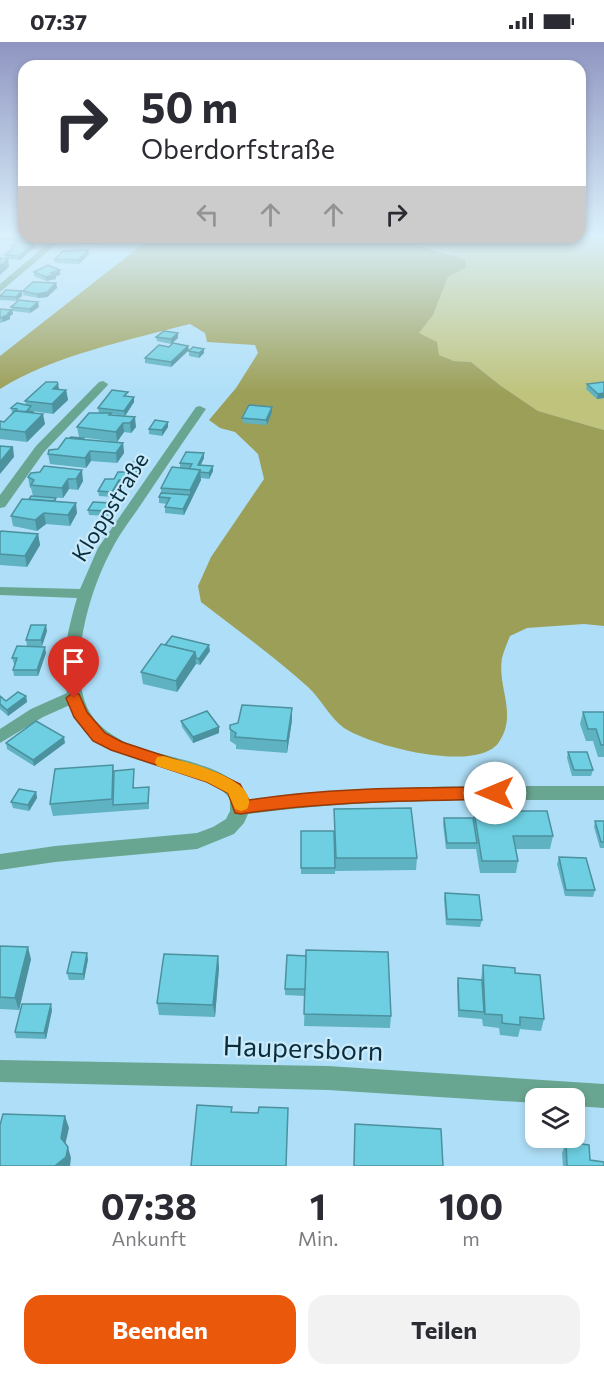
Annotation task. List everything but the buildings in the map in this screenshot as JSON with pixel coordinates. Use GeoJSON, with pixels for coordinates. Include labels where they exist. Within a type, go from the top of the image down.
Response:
{"type":"FeatureCollection","features":[{"type":"Feature","properties":{"kind":"street"},"geometry":{"type":"LineString","coordinates":[[0,504],[40,449],[104,384]]}},
{"type":"Feature","properties":{"kind":"street","name":"Kloppstraße"},"geometry":{"type":"LineString","coordinates":[[74,698],[72,673],[76,633],[84,594],[105,548],[200,409]]}},
{"type":"Feature","properties":{"kind":"street"},"geometry":{"type":"LineString","coordinates":[[0,591],[84,594]]}},
{"type":"Feature","properties":{"kind":"street"},"geometry":{"type":"LineString","coordinates":[[0,737],[38,713],[74,698],[80,714],[99,737],[116,746],[213,778],[234,788],[240,797],[241,808],[234,823],[219,834],[197,841],[55,854],[0,862]]}},
{"type":"Feature","properties":{"kind":"street"},"geometry":{"type":"LineString","coordinates":[[241,808],[298,799],[350,795],[604,793]]}},
{"type":"Feature","properties":{"kind":"street","name":"Haupersborn"},"geometry":{"type":"LineString","coordinates":[[0,1071],[328,1078],[604,1096]]}},
{"type":"Feature","properties":{"kind":"green space"},"geometry":{"type":"Polygon","coordinates":[[[88,287],[444,287],[433,315],[419,333],[437,342],[439,355],[454,361],[471,362],[538,411],[604,430],[604,626],[584,624],[527,628],[510,636],[502,658],[501,669],[507,721],[499,742],[487,751],[470,756],[424,754],[399,749],[358,735],[339,724],[313,692],[295,676],[201,602],[198,586],[211,557],[264,479],[258,454],[235,432],[220,428],[209,420],[236,388],[258,353],[255,345],[207,342],[205,333],[190,324],[66,358],[42,367],[0,389],[0,356],[88,287]]]}},
{"type":"Feature","properties":{"kind":"green space"},"geometry":{"type":"Polygon","coordinates":[[[444,287],[604,287],[604,430],[538,411],[471,362],[454,361],[439,355],[419,333],[433,315],[444,287]]]}},
{"type":"Feature","properties":{"kind":"slow traffic"},"geometry":{"type":"LineString","coordinates":[[163,762],[213,778],[234,788],[240,797],[241,805]]}},
{"type":"Feature","properties":{"kind":"route"},"geometry":{"type":"LineString","coordinates":[[74,698],[80,714],[99,737],[116,746],[213,778],[234,788],[240,797],[241,808],[298,799],[350,795],[495,793]]}}]}
